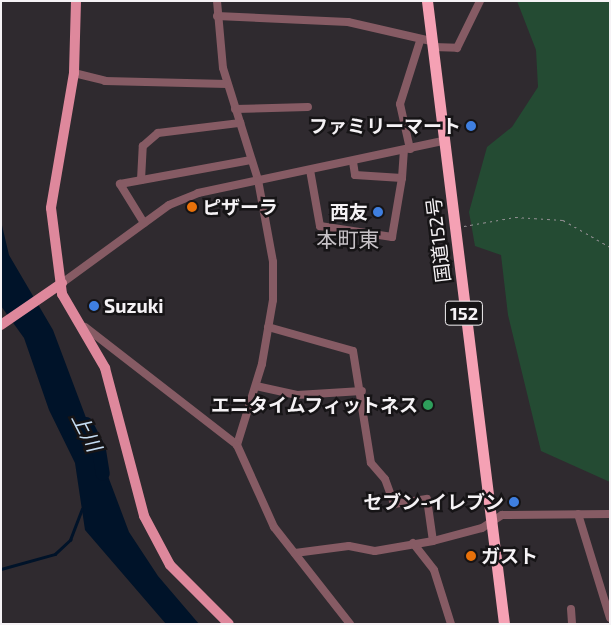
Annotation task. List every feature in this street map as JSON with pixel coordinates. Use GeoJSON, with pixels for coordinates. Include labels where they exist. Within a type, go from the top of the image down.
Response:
{"type":"FeatureCollection","features":[{"type":"Feature","properties":{"kind":"highway","name":"国道152号"},"geometry":{"type":"LineString","coordinates":[[426,1],[428,43],[443,141],[489,522],[504,624]]}},
{"type":"Feature","properties":{"kind":"main road"},"geometry":{"type":"LineString","coordinates":[[76,1],[74,73],[51,208],[65,303],[85,327],[118,405],[144,516],[170,565],[229,624]]}},
{"type":"Feature","properties":{"kind":"main road"},"geometry":{"type":"LineString","coordinates":[[1,325],[62,283]]}},
{"type":"Feature","properties":{"kind":"street"},"geometry":{"type":"LineString","coordinates":[[218,1],[217,16],[227,84],[258,180],[272,262],[268,327],[256,386],[237,444]]}},
{"type":"Feature","properties":{"kind":"street"},"geometry":{"type":"LineString","coordinates":[[217,16],[348,22],[428,43],[456,48],[480,1]]}},
{"type":"Feature","properties":{"kind":"street"},"geometry":{"type":"LineString","coordinates":[[310,170],[320,226],[392,237],[407,150],[400,104],[428,43]]}},
{"type":"Feature","properties":{"kind":"street"},"geometry":{"type":"LineString","coordinates":[[74,73],[105,81],[227,84]]}},
{"type":"Feature","properties":{"kind":"street"},"geometry":{"type":"LineString","coordinates":[[235,109],[308,107]]}},
{"type":"Feature","properties":{"kind":"street"},"geometry":{"type":"LineString","coordinates":[[141,180],[143,146],[158,134],[240,123]]}},
{"type":"Feature","properties":{"kind":"street"},"geometry":{"type":"LineString","coordinates":[[62,283],[169,205],[198,193],[353,162],[443,141]]}},
{"type":"Feature","properties":{"kind":"street"},"geometry":{"type":"LineString","coordinates":[[144,223],[120,184],[251,160]]}},
{"type":"Feature","properties":{"kind":"street"},"geometry":{"type":"LineString","coordinates":[[353,162],[354,175],[402,178]]}},
{"type":"Feature","properties":{"kind":"street"},"geometry":{"type":"LineString","coordinates":[[85,327],[237,444],[265,511],[350,624]]}},
{"type":"Feature","properties":{"kind":"street"},"geometry":{"type":"LineString","coordinates":[[268,327],[354,351],[374,471],[385,479],[394,504],[427,500],[433,541]]}},
{"type":"Feature","properties":{"kind":"street"},"geometry":{"type":"LineString","coordinates":[[256,386],[297,395],[362,391]]}},
{"type":"Feature","properties":{"kind":"street"},"geometry":{"type":"LineString","coordinates":[[295,553],[349,546],[375,551],[433,541],[489,522],[502,514],[610,514]]}},
{"type":"Feature","properties":{"kind":"street"},"geometry":{"type":"LineString","coordinates":[[578,514],[610,618]]}},
{"type":"Feature","properties":{"kind":"street"},"geometry":{"type":"LineString","coordinates":[[413,543],[434,570],[451,624]]}},
{"type":"Feature","properties":{"kind":"street"},"geometry":{"type":"LineString","coordinates":[[571,609],[572,624]]}},
{"type":"Feature","properties":{"kind":"path"},"geometry":{"type":"LineString","coordinates":[[461,226],[515,217],[563,220],[610,247]]}},
{"type":"Feature","properties":{"kind":"green space"},"geometry":{"type":"Polygon","coordinates":[[[517,1],[610,1],[610,482],[541,451],[508,315],[501,255],[475,246],[469,212],[487,147],[512,127],[538,87],[536,50],[517,1]]]}},
{"type":"Feature","properties":{"kind":"water"},"geometry":{"type":"Polygon","coordinates":[[[1,221],[9,255],[53,330],[129,532],[158,576],[199,624],[166,624],[85,530],[75,463],[49,410],[24,338],[1,306],[1,221]]]}},
{"type":"Feature","properties":{"kind":"waterway","name":"上川"},"geometry":{"type":"LineString","coordinates":[[86,424],[99,450],[103,474]]}},
{"type":"Feature","properties":{"kind":"waterway"},"geometry":{"type":"LineString","coordinates":[[1,569],[55,554],[70,540],[82,509]]}},
{"type":"Feature","properties":{"kind":"place","name":"ファミリーマート"},"geometry":{"type":"Point","coordinates":[471,126]}},
{"type":"Feature","properties":{"kind":"place","name":"ピザーラ"},"geometry":{"type":"Point","coordinates":[192,207]}},
{"type":"Feature","properties":{"kind":"place","name":"西友"},"geometry":{"type":"Point","coordinates":[378,212]}},
{"type":"Feature","properties":{"kind":"place","name":"Suzuki"},"geometry":{"type":"Point","coordinates":[94,306]}},
{"type":"Feature","properties":{"kind":"place","name":"エニタイムフィットネス"},"geometry":{"type":"Point","coordinates":[428,405]}},
{"type":"Feature","properties":{"kind":"place","name":"セブン-イレブン"},"geometry":{"type":"Point","coordinates":[514,502]}},
{"type":"Feature","properties":{"kind":"place","name":"ガスト"},"geometry":{"type":"Point","coordinates":[471,556]}},
{"type":"Feature","properties":{"kind":"district","name":"本町東"},"geometry":{"type":"Point","coordinates":[348,239]}}]}
